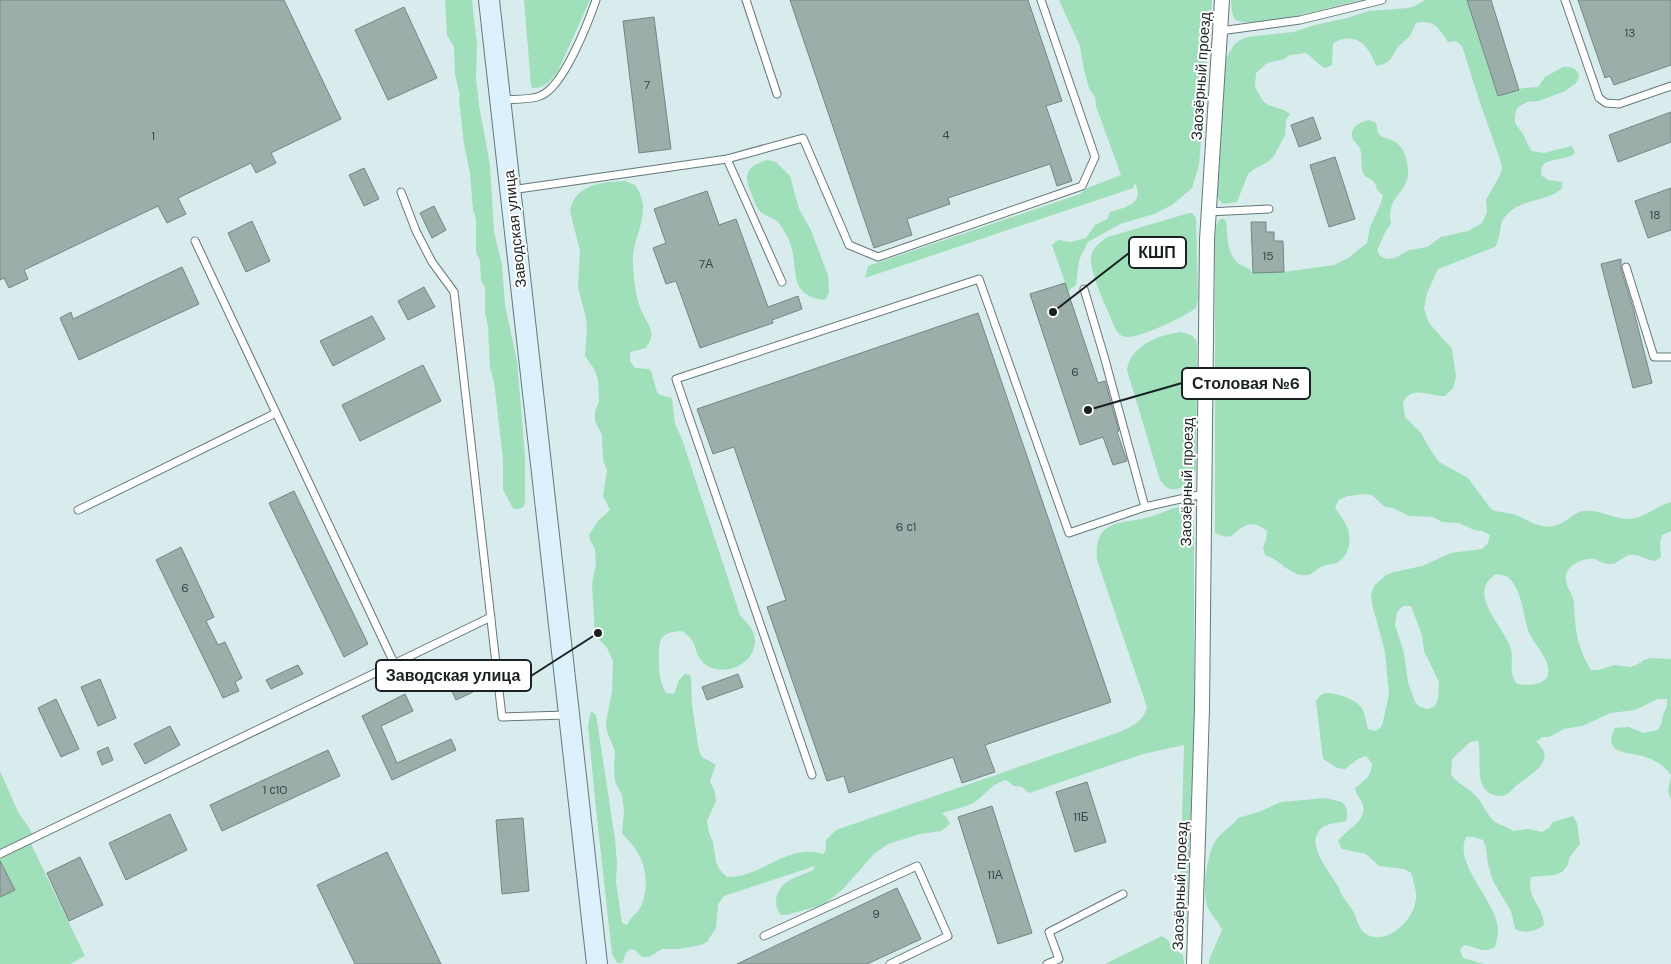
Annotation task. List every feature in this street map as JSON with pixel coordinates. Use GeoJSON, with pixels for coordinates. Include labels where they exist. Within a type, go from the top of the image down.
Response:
{"type":"FeatureCollection","features":[{"type":"Feature","properties":{"kind":"street","name":"Заводская улица"},"geometry":{"type":"LineString","coordinates":[[489,0],[597,964]]}},
{"type":"Feature","properties":{"kind":"street","name":"Заозёрный проезд"},"geometry":{"type":"LineString","coordinates":[[1194,964],[1202,708],[1206,240],[1222,0]]}},
{"type":"Feature","properties":{"kind":"lane"},"geometry":{"type":"LineString","coordinates":[[500,101],[541,96],[553,88],[562,76],[577,46],[596,0]]}},
{"type":"Feature","properties":{"kind":"lane"},"geometry":{"type":"LineString","coordinates":[[746,0],[776,94]]}},
{"type":"Feature","properties":{"kind":"lane"},"geometry":{"type":"LineString","coordinates":[[511,190],[727,159],[803,138],[848,245],[878,257],[1082,186],[1094,157],[1041,0]]}},
{"type":"Feature","properties":{"kind":"lane"},"geometry":{"type":"LineString","coordinates":[[1220,31],[1300,20],[1382,0]]}},
{"type":"Feature","properties":{"kind":"lane"},"geometry":{"type":"LineString","coordinates":[[1565,0],[1598,98],[1606,103],[1619,104],[1671,86]]}},
{"type":"Feature","properties":{"kind":"lane"},"geometry":{"type":"LineString","coordinates":[[727,159],[782,282]]}},
{"type":"Feature","properties":{"kind":"lane"},"geometry":{"type":"LineString","coordinates":[[401,192],[416,231],[432,262],[454,292],[502,717],[569,715]]}},
{"type":"Feature","properties":{"kind":"lane"},"geometry":{"type":"LineString","coordinates":[[1208,212],[1269,209]]}},
{"type":"Feature","properties":{"kind":"lane"},"geometry":{"type":"LineString","coordinates":[[195,241],[394,663]]}},
{"type":"Feature","properties":{"kind":"lane"},"geometry":{"type":"LineString","coordinates":[[1626,267],[1654,357],[1671,357]]}},
{"type":"Feature","properties":{"kind":"lane"},"geometry":{"type":"LineString","coordinates":[[812,775],[676,379],[979,279],[1069,534],[1145,507],[1203,494]]}},
{"type":"Feature","properties":{"kind":"lane"},"geometry":{"type":"LineString","coordinates":[[1084,289],[1145,507]]}},
{"type":"Feature","properties":{"kind":"lane"},"geometry":{"type":"LineString","coordinates":[[78,510],[276,413]]}},
{"type":"Feature","properties":{"kind":"lane"},"geometry":{"type":"LineString","coordinates":[[0,854],[490,617]]}},
{"type":"Feature","properties":{"kind":"lane"},"geometry":{"type":"LineString","coordinates":[[764,936],[917,866],[948,936],[890,964]]}},
{"type":"Feature","properties":{"kind":"lane"},"geometry":{"type":"LineString","coordinates":[[1047,964],[1059,959],[1049,932],[1123,894]]}},
{"type":"Feature","properties":{"kind":"green space"},"geometry":{"type":"Polygon","coordinates":[[[445,0],[472,0],[477,44],[476,78],[490,165],[494,232],[502,265],[505,305],[517,361],[525,456],[525,502],[523,507],[519,509],[514,509],[503,489],[503,459],[494,382],[490,367],[488,326],[485,313],[485,288],[481,280],[480,261],[476,252],[476,219],[473,210],[470,173],[464,144],[460,95],[455,75],[454,47],[447,35],[445,0]]]}},
{"type":"Feature","properties":{"kind":"green space"},"geometry":{"type":"Polygon","coordinates":[[[524,0],[590,0],[558,71],[547,83],[537,88],[532,88],[531,85],[524,0]]]}},
{"type":"Feature","properties":{"kind":"green space"},"geometry":{"type":"Polygon","coordinates":[[[1059,0],[1212,0],[1199,165],[1192,188],[1172,205],[1154,214],[1120,224],[1088,242],[1079,260],[1076,285],[1068,291],[1052,245],[1058,240],[1071,242],[1086,238],[1095,225],[1107,219],[1110,212],[1132,204],[1138,196],[1135,183],[1133,188],[865,278],[868,266],[1080,194],[1085,189],[1121,175],[1096,106],[1095,97],[1089,88],[1080,46],[1059,0]]]}},
{"type":"Feature","properties":{"kind":"green space"},"geometry":{"type":"Polygon","coordinates":[[[1231,0],[1359,0],[1275,20],[1243,22],[1235,19],[1231,0]]]}},
{"type":"Feature","properties":{"kind":"green space"},"geometry":{"type":"Polygon","coordinates":[[[1425,0],[1467,0],[1498,96],[1523,88],[1538,87],[1545,77],[1563,67],[1574,69],[1578,72],[1579,78],[1575,84],[1565,91],[1539,101],[1527,102],[1517,108],[1515,123],[1532,151],[1544,153],[1572,146],[1575,153],[1543,165],[1541,169],[1542,176],[1549,180],[1562,182],[1562,188],[1556,193],[1525,203],[1510,211],[1502,221],[1495,247],[1438,269],[1427,293],[1424,309],[1429,323],[1452,349],[1456,377],[1453,388],[1445,396],[1417,392],[1407,397],[1403,402],[1405,417],[1421,433],[1439,462],[1468,478],[1491,509],[1513,514],[1534,524],[1545,527],[1557,525],[1583,511],[1595,511],[1629,519],[1671,502],[1671,531],[1662,535],[1660,542],[1661,557],[1655,561],[1629,555],[1612,564],[1605,564],[1595,559],[1587,559],[1570,567],[1566,574],[1566,579],[1573,599],[1576,630],[1580,646],[1591,670],[1599,670],[1614,665],[1631,667],[1651,658],[1671,659],[1671,775],[1662,765],[1655,761],[1618,750],[1611,742],[1615,728],[1629,727],[1643,733],[1658,730],[1667,706],[1667,699],[1658,699],[1635,710],[1611,713],[1582,726],[1564,729],[1549,737],[1542,737],[1536,742],[1545,755],[1544,761],[1535,772],[1503,796],[1491,794],[1484,788],[1480,777],[1478,741],[1470,742],[1452,759],[1451,775],[1476,796],[1495,822],[1513,831],[1528,829],[1542,832],[1549,828],[1553,822],[1573,816],[1577,823],[1580,844],[1569,858],[1568,865],[1562,872],[1555,875],[1531,877],[1531,891],[1543,918],[1544,925],[1530,932],[1515,929],[1511,911],[1493,881],[1483,840],[1466,837],[1464,847],[1465,859],[1490,905],[1498,930],[1495,947],[1483,950],[1464,945],[1460,950],[1463,958],[1484,964],[1209,964],[1222,930],[1208,908],[1205,893],[1206,873],[1213,846],[1218,837],[1238,818],[1259,812],[1281,802],[1326,798],[1342,802],[1345,806],[1347,813],[1346,821],[1323,827],[1317,833],[1317,849],[1320,858],[1353,911],[1363,932],[1374,937],[1389,935],[1403,925],[1413,911],[1416,900],[1411,873],[1404,869],[1379,866],[1366,854],[1342,849],[1338,841],[1362,816],[1362,804],[1355,788],[1369,775],[1372,763],[1366,756],[1358,759],[1345,769],[1337,768],[1323,759],[1316,701],[1325,693],[1342,696],[1354,701],[1361,707],[1368,729],[1376,731],[1382,726],[1389,694],[1385,652],[1372,604],[1371,595],[1374,586],[1386,575],[1394,572],[1422,566],[1451,553],[1482,549],[1488,543],[1490,535],[1459,523],[1442,522],[1433,517],[1409,516],[1393,508],[1385,507],[1372,495],[1348,496],[1339,500],[1335,507],[1349,532],[1350,541],[1345,555],[1336,563],[1320,567],[1311,574],[1305,575],[1292,572],[1265,555],[1263,547],[1267,531],[1259,526],[1252,524],[1245,526],[1229,537],[1215,533],[1215,239],[1216,226],[1220,219],[1226,221],[1228,244],[1235,260],[1253,273],[1284,272],[1334,265],[1348,258],[1367,243],[1370,227],[1383,195],[1379,192],[1373,181],[1363,173],[1360,149],[1352,135],[1353,129],[1356,126],[1369,120],[1376,123],[1380,135],[1394,141],[1401,147],[1407,160],[1408,178],[1391,207],[1391,224],[1377,250],[1380,256],[1387,259],[1395,258],[1409,250],[1427,247],[1441,237],[1468,231],[1482,223],[1487,212],[1486,200],[1502,168],[1462,46],[1456,41],[1448,42],[1435,26],[1428,22],[1422,22],[1416,23],[1410,36],[1398,47],[1390,60],[1384,64],[1376,66],[1365,46],[1354,39],[1348,39],[1333,43],[1332,65],[1325,68],[1306,53],[1290,55],[1284,59],[1267,63],[1256,73],[1255,87],[1263,101],[1290,114],[1286,120],[1285,135],[1274,156],[1268,162],[1248,174],[1237,202],[1222,204],[1217,196],[1225,60],[1234,45],[1248,37],[1293,32],[1369,11],[1415,6],[1425,0]],[[1496,574],[1488,582],[1484,590],[1485,600],[1510,646],[1514,679],[1517,684],[1529,685],[1545,680],[1548,670],[1547,663],[1530,634],[1517,590],[1510,579],[1496,574]],[[1403,606],[1397,612],[1395,625],[1404,653],[1408,682],[1415,702],[1420,707],[1428,709],[1435,706],[1438,699],[1439,682],[1424,651],[1422,635],[1411,606],[1403,606]]]}},
{"type":"Feature","properties":{"kind":"green space"},"geometry":{"type":"Polygon","coordinates":[[[768,160],[776,162],[790,176],[799,209],[810,228],[828,275],[829,293],[825,300],[812,297],[804,292],[796,277],[792,248],[788,238],[778,222],[761,212],[754,201],[748,186],[747,175],[751,168],[768,160]]]}},
{"type":"Feature","properties":{"kind":"green space"},"geometry":{"type":"Polygon","coordinates":[[[625,181],[635,185],[641,195],[643,205],[643,215],[633,253],[633,270],[639,304],[651,332],[646,348],[630,352],[630,361],[635,368],[651,371],[657,392],[660,395],[672,398],[675,424],[682,439],[740,615],[750,626],[754,634],[755,644],[747,659],[740,665],[723,670],[714,669],[703,663],[692,640],[682,631],[668,633],[661,640],[660,644],[659,671],[664,689],[666,693],[674,694],[679,680],[685,674],[690,675],[692,705],[699,751],[702,757],[716,765],[710,781],[715,792],[716,801],[707,821],[716,862],[720,870],[727,877],[740,876],[797,853],[823,854],[826,850],[826,840],[836,830],[1117,733],[1135,724],[1143,717],[1147,707],[1097,560],[1097,546],[1104,530],[1111,526],[1183,507],[1189,512],[1194,523],[1194,731],[1186,930],[1179,926],[1184,745],[1143,754],[1029,793],[1022,787],[1014,786],[1006,780],[1000,782],[973,803],[942,813],[950,824],[941,831],[920,834],[888,844],[874,854],[842,890],[823,905],[786,915],[781,915],[777,907],[776,897],[783,885],[813,870],[815,866],[724,896],[718,904],[716,928],[707,942],[701,945],[679,949],[662,949],[649,957],[642,957],[635,950],[630,949],[622,963],[617,963],[612,954],[596,809],[588,726],[591,711],[596,715],[615,839],[616,882],[622,923],[627,925],[640,909],[645,894],[646,881],[644,867],[639,855],[622,833],[624,812],[622,795],[615,782],[615,751],[607,732],[606,722],[612,692],[613,661],[607,648],[595,635],[592,584],[596,564],[595,549],[589,535],[598,521],[610,510],[603,496],[607,470],[603,460],[602,435],[595,421],[595,411],[599,401],[598,379],[585,356],[586,318],[578,287],[580,251],[570,211],[577,195],[591,186],[607,182],[625,181]]]}},
{"type":"Feature","properties":{"kind":"green space"},"geometry":{"type":"Polygon","coordinates":[[[1192,213],[1196,218],[1198,300],[1196,308],[1173,321],[1142,334],[1127,337],[1121,335],[1115,328],[1093,273],[1091,257],[1093,251],[1108,237],[1192,213]]]}},
{"type":"Feature","properties":{"kind":"green space"},"geometry":{"type":"Polygon","coordinates":[[[1180,332],[1192,336],[1197,343],[1196,468],[1186,484],[1181,488],[1170,489],[1160,480],[1127,370],[1129,361],[1140,348],[1155,339],[1180,332]]]}},
{"type":"Feature","properties":{"kind":"green space"},"geometry":{"type":"Polygon","coordinates":[[[0,771],[18,812],[32,834],[32,846],[85,956],[70,964],[0,964],[0,771]]]}},
{"type":"Feature","properties":{"kind":"green space"},"geometry":{"type":"Polygon","coordinates":[[[1671,775],[1671,800],[1668,791],[1671,775]]]}},
{"type":"Feature","properties":{"kind":"green space"},"geometry":{"type":"Polygon","coordinates":[[[1162,936],[1169,941],[1172,948],[1183,955],[1184,964],[1105,964],[1162,936]]]}},
{"type":"Feature","properties":{"kind":"building"},"geometry":{"type":"Polygon","coordinates":[[[0,0],[284,0],[341,119],[271,153],[276,163],[256,173],[251,163],[178,198],[186,214],[167,223],[158,206],[24,270],[28,279],[9,288],[4,278],[0,280],[0,0]]]}},
{"type":"Feature","properties":{"kind":"building"},"geometry":{"type":"Polygon","coordinates":[[[790,0],[1028,0],[1062,101],[1046,106],[1072,181],[1057,186],[1050,164],[948,198],[950,204],[907,219],[912,235],[874,248],[790,0]]]}},
{"type":"Feature","properties":{"kind":"building"},"geometry":{"type":"Polygon","coordinates":[[[1467,0],[1491,0],[1519,90],[1498,96],[1467,0]]]}},
{"type":"Feature","properties":{"kind":"building"},"geometry":{"type":"Polygon","coordinates":[[[1578,0],[1671,0],[1671,65],[1614,85],[1610,76],[1605,78],[1578,0]]]}},
{"type":"Feature","properties":{"kind":"building"},"geometry":{"type":"Polygon","coordinates":[[[404,7],[437,78],[388,100],[355,30],[404,7]]]}},
{"type":"Feature","properties":{"kind":"building"},"geometry":{"type":"Polygon","coordinates":[[[654,17],[671,149],[639,153],[623,21],[654,17]]]}},
{"type":"Feature","properties":{"kind":"building"},"geometry":{"type":"Polygon","coordinates":[[[1671,112],[1671,142],[1618,162],[1609,135],[1671,112]]]}},
{"type":"Feature","properties":{"kind":"building"},"geometry":{"type":"Polygon","coordinates":[[[1313,117],[1321,139],[1299,147],[1291,125],[1313,117]]]}},
{"type":"Feature","properties":{"kind":"building"},"geometry":{"type":"Polygon","coordinates":[[[1335,157],[1355,219],[1329,227],[1310,165],[1335,157]]]}},
{"type":"Feature","properties":{"kind":"building"},"geometry":{"type":"Polygon","coordinates":[[[364,168],[379,199],[364,206],[349,175],[364,168]]]}},
{"type":"Feature","properties":{"kind":"building"},"geometry":{"type":"Polygon","coordinates":[[[1671,188],[1671,230],[1648,238],[1635,201],[1671,188]]]}},
{"type":"Feature","properties":{"kind":"building"},"geometry":{"type":"Polygon","coordinates":[[[707,191],[719,225],[736,219],[768,307],[798,296],[802,309],[772,320],[773,323],[700,348],[676,281],[666,284],[653,248],[666,243],[654,209],[707,191]]]}},
{"type":"Feature","properties":{"kind":"building"},"geometry":{"type":"Polygon","coordinates":[[[434,206],[446,230],[432,238],[420,213],[434,206]]]}},
{"type":"Feature","properties":{"kind":"building"},"geometry":{"type":"Polygon","coordinates":[[[252,221],[270,261],[246,272],[228,233],[252,221]]]}},
{"type":"Feature","properties":{"kind":"building"},"geometry":{"type":"Polygon","coordinates":[[[1251,222],[1266,222],[1266,232],[1274,232],[1274,241],[1283,241],[1284,272],[1253,273],[1251,222]]]}},
{"type":"Feature","properties":{"kind":"building"},"geometry":{"type":"Polygon","coordinates":[[[1621,259],[1621,269],[1652,383],[1633,388],[1601,264],[1621,259]]]}},
{"type":"Feature","properties":{"kind":"building"},"geometry":{"type":"Polygon","coordinates":[[[182,267],[199,304],[79,360],[60,318],[71,312],[73,319],[182,267]]]}},
{"type":"Feature","properties":{"kind":"building"},"geometry":{"type":"Polygon","coordinates":[[[1065,283],[1098,383],[1105,381],[1119,431],[1117,432],[1127,461],[1113,465],[1103,437],[1080,445],[1030,294],[1065,283]]]}},
{"type":"Feature","properties":{"kind":"building"},"geometry":{"type":"Polygon","coordinates":[[[424,287],[435,307],[408,320],[398,301],[424,287]]]}},
{"type":"Feature","properties":{"kind":"building"},"geometry":{"type":"Polygon","coordinates":[[[978,313],[1111,702],[985,745],[995,772],[962,783],[953,757],[849,793],[844,776],[827,781],[767,607],[786,600],[734,447],[713,454],[697,409],[978,313]]]}},
{"type":"Feature","properties":{"kind":"building"},"geometry":{"type":"Polygon","coordinates":[[[372,316],[385,339],[333,366],[320,341],[372,316]]]}},
{"type":"Feature","properties":{"kind":"building"},"geometry":{"type":"Polygon","coordinates":[[[423,365],[441,401],[360,441],[342,405],[423,365]]]}},
{"type":"Feature","properties":{"kind":"building"},"geometry":{"type":"Polygon","coordinates":[[[294,491],[368,644],[344,657],[269,503],[294,491]]]}},
{"type":"Feature","properties":{"kind":"building"},"geometry":{"type":"Polygon","coordinates":[[[181,547],[214,617],[206,621],[218,645],[225,642],[242,678],[235,682],[239,691],[223,698],[156,560],[181,547]]]}},
{"type":"Feature","properties":{"kind":"building"},"geometry":{"type":"Polygon","coordinates":[[[298,665],[303,674],[271,689],[266,680],[298,665]]]}},
{"type":"Feature","properties":{"kind":"building"},"geometry":{"type":"Polygon","coordinates":[[[738,674],[743,687],[707,700],[702,687],[738,674]]]}},
{"type":"Feature","properties":{"kind":"building"},"geometry":{"type":"Polygon","coordinates":[[[100,679],[116,718],[98,726],[81,687],[100,679]]]}},
{"type":"Feature","properties":{"kind":"building"},"geometry":{"type":"Polygon","coordinates":[[[467,679],[473,692],[456,700],[450,687],[467,679]]]}},
{"type":"Feature","properties":{"kind":"building"},"geometry":{"type":"Polygon","coordinates":[[[405,694],[413,711],[381,726],[397,763],[451,739],[456,750],[392,780],[362,716],[405,694]]]}},
{"type":"Feature","properties":{"kind":"building"},"geometry":{"type":"Polygon","coordinates":[[[56,699],[79,749],[61,757],[38,708],[56,699]]]}},
{"type":"Feature","properties":{"kind":"building"},"geometry":{"type":"Polygon","coordinates":[[[170,726],[180,745],[145,764],[134,744],[170,726]]]}},
{"type":"Feature","properties":{"kind":"building"},"geometry":{"type":"Polygon","coordinates":[[[108,747],[113,760],[102,765],[97,752],[108,747]]]}},
{"type":"Feature","properties":{"kind":"building"},"geometry":{"type":"Polygon","coordinates":[[[328,750],[340,776],[222,831],[210,805],[328,750]]]}},
{"type":"Feature","properties":{"kind":"building"},"geometry":{"type":"Polygon","coordinates":[[[1087,782],[1106,842],[1075,852],[1056,792],[1087,782]]]}},
{"type":"Feature","properties":{"kind":"building"},"geometry":{"type":"Polygon","coordinates":[[[992,806],[1032,933],[998,944],[958,817],[992,806]]]}},
{"type":"Feature","properties":{"kind":"building"},"geometry":{"type":"Polygon","coordinates":[[[170,814],[187,850],[126,880],[109,843],[170,814]]]}},
{"type":"Feature","properties":{"kind":"building"},"geometry":{"type":"Polygon","coordinates":[[[523,818],[529,891],[502,894],[496,820],[523,818]]]}},
{"type":"Feature","properties":{"kind":"building"},"geometry":{"type":"Polygon","coordinates":[[[387,852],[441,964],[355,964],[317,885],[387,852]]]}},
{"type":"Feature","properties":{"kind":"building"},"geometry":{"type":"Polygon","coordinates":[[[80,857],[103,905],[69,921],[47,873],[80,857]]]}},
{"type":"Feature","properties":{"kind":"building"},"geometry":{"type":"Polygon","coordinates":[[[0,861],[15,890],[0,897],[0,861]]]}},
{"type":"Feature","properties":{"kind":"building"},"geometry":{"type":"Polygon","coordinates":[[[897,888],[921,939],[867,964],[737,964],[897,888]]]}},
{"type":"Feature","properties":{"kind":"place","name":"КШП"},"geometry":{"type":"Point","coordinates":[1053,312]}},
{"type":"Feature","properties":{"kind":"place","name":"Столовая №6"},"geometry":{"type":"Point","coordinates":[1088,410]}},
{"type":"Feature","properties":{"kind":"place","name":"Заводская улица"},"geometry":{"type":"Point","coordinates":[598,633]}}]}
